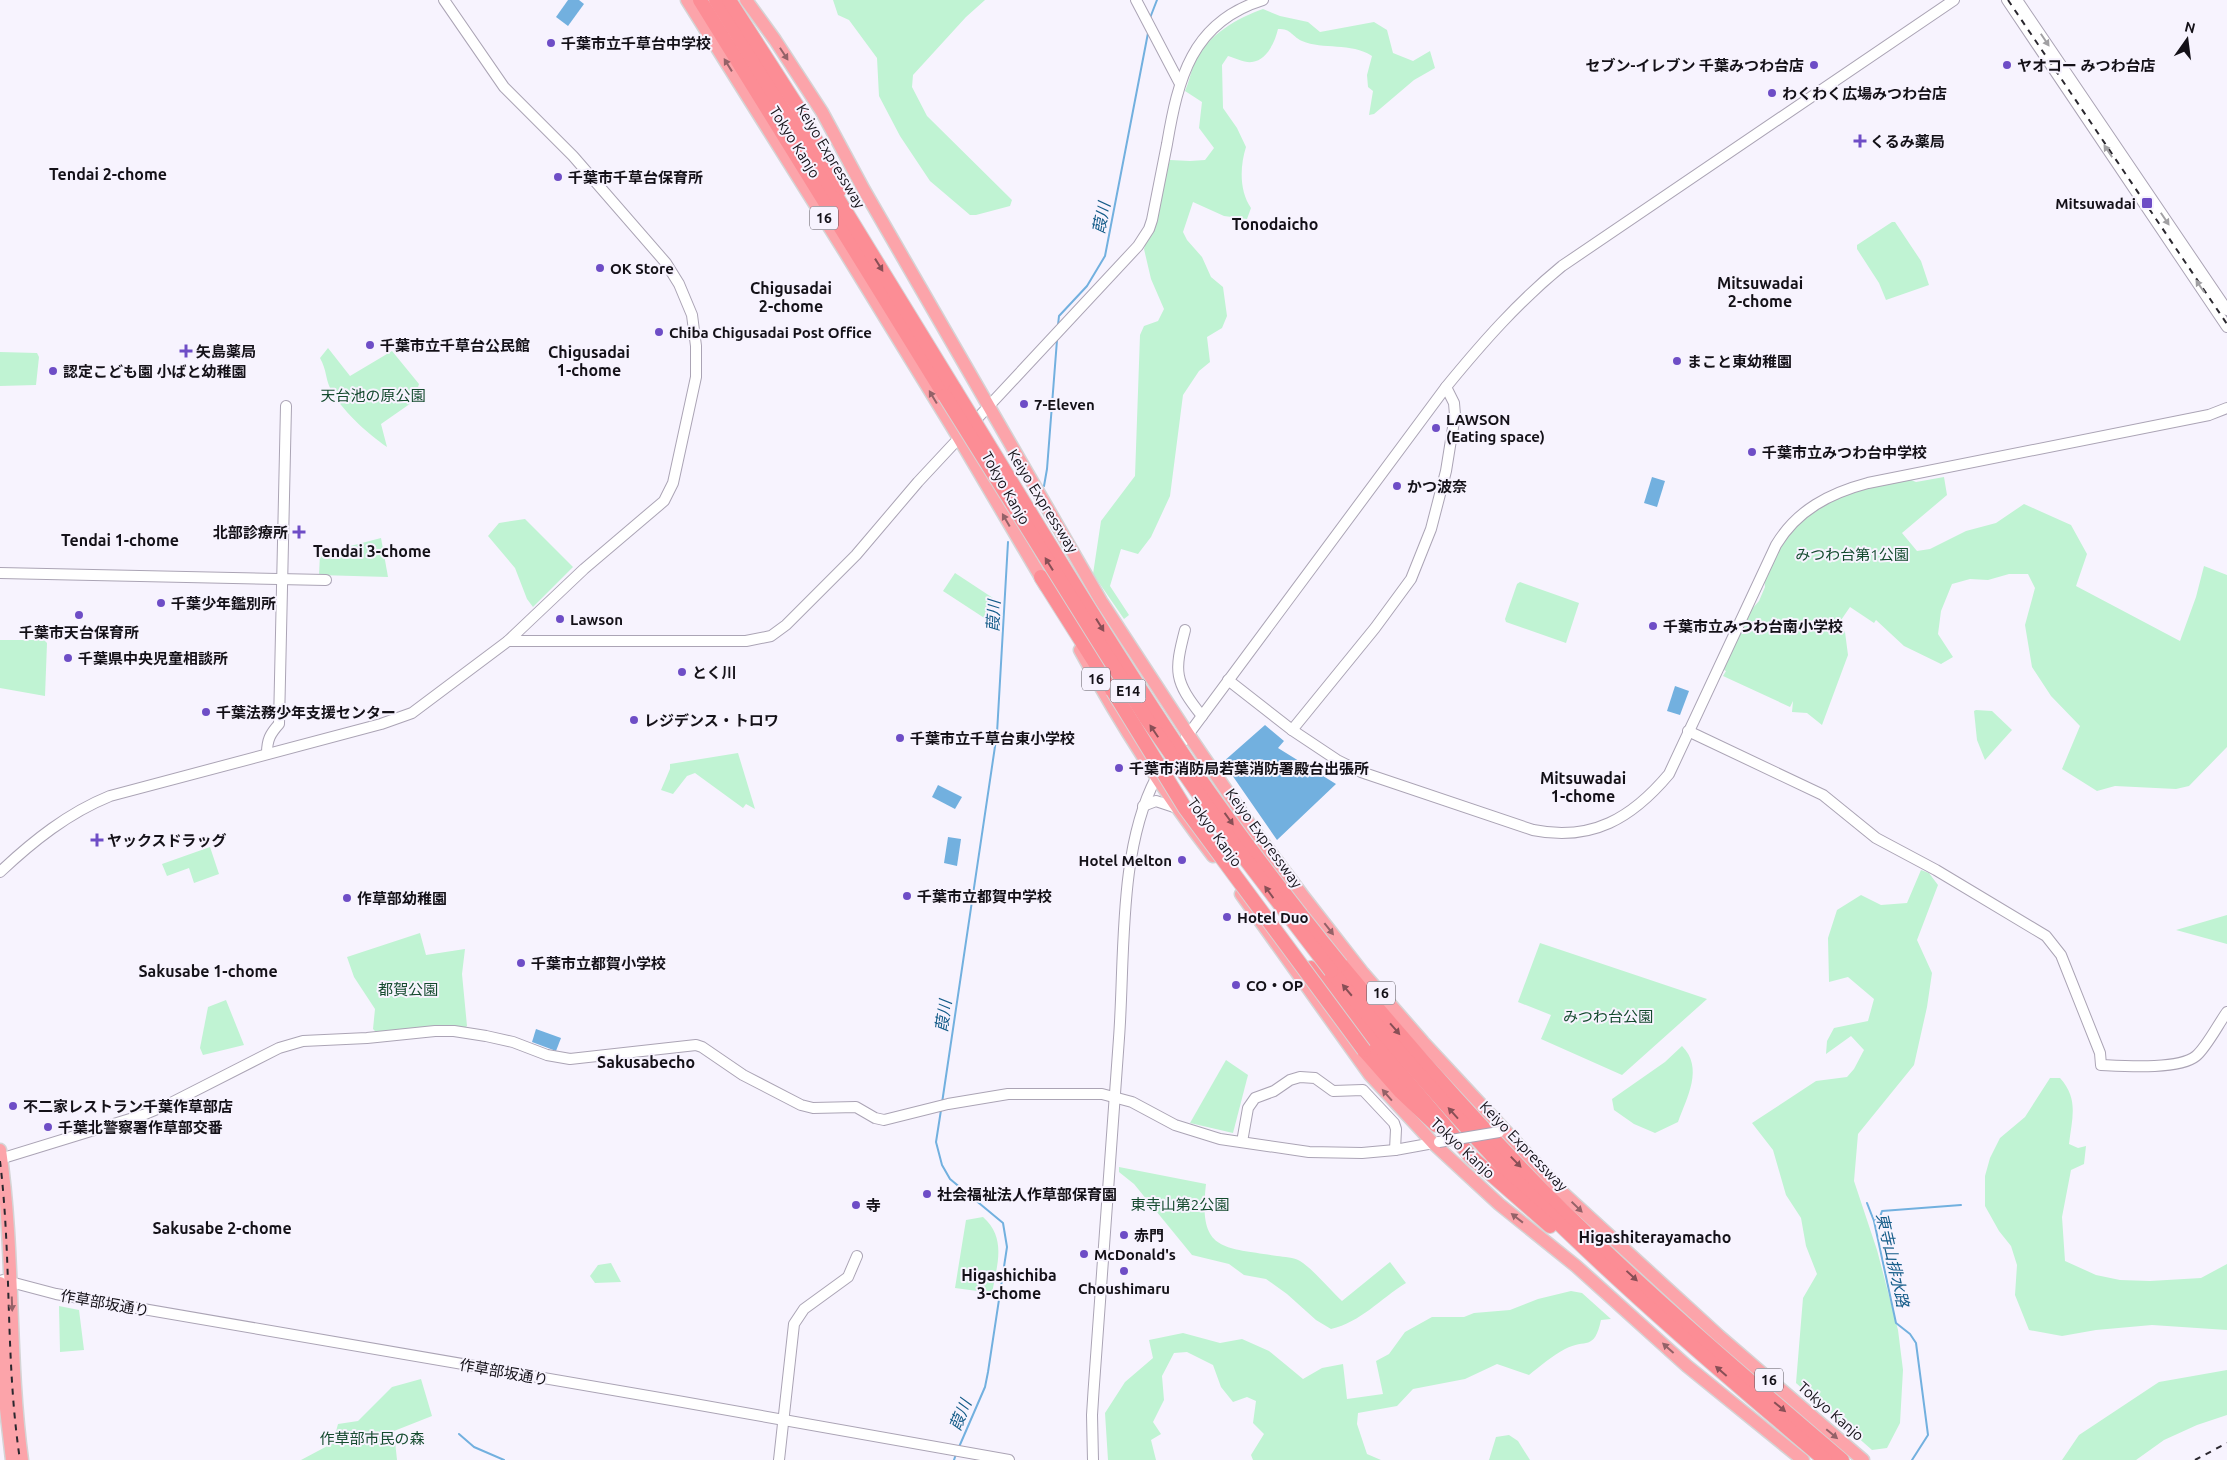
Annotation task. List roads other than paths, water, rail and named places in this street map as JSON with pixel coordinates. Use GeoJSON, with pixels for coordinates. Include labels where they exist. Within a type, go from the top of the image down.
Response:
{"type":"FeatureCollection","features":[{"type":"Feature","properties":{"kind":"highway","name":"Tokyo Kanjo"},"geometry":{"type":"LineString","coordinates":[[687,0],[959,438],[1041,577],[1131,740],[1177,808],[1370,1075],[1499,1204],[1576,1266],[1687,1366],[1803,1460]]}},
{"type":"Feature","properties":{"kind":"highway","name":"Keiyo Expressway"},"geometry":{"type":"LineString","coordinates":[[700,0],[950,393],[1185,756],[1336,968],[1407,1061],[1487,1150],[1546,1210],[1642,1302],[1825,1460]]}},
{"type":"Feature","properties":{"kind":"highway","name":"Keiyo Expressway"},"geometry":{"type":"LineString","coordinates":[[716,0],[862,238],[950,393]]}},
{"type":"Feature","properties":{"kind":"highway"},"geometry":{"type":"LineString","coordinates":[[729,0],[797,106],[842,190],[862,238]]}},
{"type":"Feature","properties":{"kind":"highway","name":"Tokyo Kanjo"},"geometry":{"type":"LineString","coordinates":[[746,0],[775,40],[822,112],[864,190],[1101,601],[1250,825],[1363,973],[1501,1132],[1601,1230],[1749,1362],[1863,1460]]}},
{"type":"Feature","properties":{"kind":"highway"},"geometry":{"type":"LineString","coordinates":[[1041,577],[1185,808],[1364,1050],[1400,1092],[1474,1160],[1642,1302]]}},
{"type":"Feature","properties":{"kind":"highway"},"geometry":{"type":"LineString","coordinates":[[1226,874],[1279,924],[1340,1004],[1431,1107],[1474,1160]]}},
{"type":"Feature","properties":{"kind":"highway","name":"Keiyo Expressway"},"geometry":{"type":"LineString","coordinates":[[1336,968],[1564,1211],[1659,1301],[1842,1460]]}},
{"type":"Feature","properties":{"kind":"highway"},"geometry":{"type":"LineString","coordinates":[[0,1156],[5,1400],[12,1460]]}},
{"type":"Feature","properties":{"kind":"highway"},"geometry":{"type":"LineString","coordinates":[[4,1281],[22,1460]]}},
{"type":"Feature","properties":{"kind":"street"},"geometry":{"type":"LineString","coordinates":[[0,872],[30,844],[90,804],[137,788],[381,724],[412,713],[508,641],[584,569],[654,511],[670,493],[696,377],[696,346],[692,315],[679,284],[666,263],[573,156],[504,87],[444,0]]}},
{"type":"Feature","properties":{"kind":"street"},"geometry":{"type":"LineString","coordinates":[[1136,0],[1179,82]]}},
{"type":"Feature","properties":{"kind":"street"},"geometry":{"type":"LineString","coordinates":[[508,641],[746,641],[771,636],[786,625],[856,555],[989,405],[1130,255],[1149,229],[1179,82],[1192,56],[1211,30],[1233,13],[1263,0]]}},
{"type":"Feature","properties":{"kind":"street"},"geometry":{"type":"LineString","coordinates":[[1093,1460],[1092,1415],[1129,882],[1135,832],[1143,806],[1156,778],[1446,386],[1493,330],[1535,288],[1562,266],[1954,0]]}},
{"type":"Feature","properties":{"kind":"street"},"geometry":{"type":"LineString","coordinates":[[2006,0],[2227,326]]}},
{"type":"Feature","properties":{"kind":"street"},"geometry":{"type":"LineString","coordinates":[[2018,0],[2227,310]]}},
{"type":"Feature","properties":{"kind":"street"},"geometry":{"type":"LineString","coordinates":[[1292,730],[1380,622],[1411,579],[1431,529],[1446,471],[1455,415],[1454,403],[1446,386]]}},
{"type":"Feature","properties":{"kind":"street"},"geometry":{"type":"LineString","coordinates":[[268,753],[267,741],[270,734],[279,724],[286,406]]}},
{"type":"Feature","properties":{"kind":"street"},"geometry":{"type":"LineString","coordinates":[[1228,680],[1326,754],[1361,772],[1520,826],[1557,834],[1575,833],[1609,824],[1634,810],[1656,790],[1669,774],[1776,545],[1794,520],[1822,501],[1839,492],[1868,483],[2209,415],[2227,408]]}},
{"type":"Feature","properties":{"kind":"street"},"geometry":{"type":"LineString","coordinates":[[0,572],[326,580]]}},
{"type":"Feature","properties":{"kind":"street"},"geometry":{"type":"LineString","coordinates":[[1185,630],[1177,659],[1177,674],[1185,694],[1202,716]]}},
{"type":"Feature","properties":{"kind":"street"},"geometry":{"type":"LineString","coordinates":[[1688,731],[1824,795],[1876,838],[1936,870],[2046,936],[2061,955],[2100,1053],[2101,1065],[2135,1067],[2187,1061],[2196,1056],[2227,1012]]}},
{"type":"Feature","properties":{"kind":"street"},"geometry":{"type":"LineString","coordinates":[[1143,806],[1156,801],[1177,808]]}},
{"type":"Feature","properties":{"kind":"street"},"geometry":{"type":"LineString","coordinates":[[0,1156],[151,1112],[289,1044],[303,1040],[367,1038],[436,1031],[486,1036],[513,1042],[547,1055],[570,1059],[696,1045],[702,1046],[743,1075],[800,1105],[813,1108],[856,1107],[875,1118],[884,1120],[948,1104],[1023,1094],[1102,1094],[1132,1102],[1175,1125],[1220,1139],[1309,1152],[1333,1154],[1395,1150],[1501,1132]]}},
{"type":"Feature","properties":{"kind":"street"},"geometry":{"type":"LineString","coordinates":[[1242,1142],[1248,1108],[1251,1102],[1255,1098],[1274,1091],[1290,1080],[1307,1077],[1319,1080],[1333,1091],[1357,1089],[1367,1093],[1394,1124],[1396,1129],[1395,1150]]}},
{"type":"Feature","properties":{"kind":"street"},"geometry":{"type":"LineString","coordinates":[[779,1460],[782,1448],[782,1420],[794,1324],[804,1309],[848,1277],[857,1256]]}},
{"type":"Feature","properties":{"kind":"street","name":"作草部坂通り"},"geometry":{"type":"LineString","coordinates":[[4,1281],[56,1294],[1009,1460]]}},
{"type":"Feature","properties":{"kind":"water"},"geometry":{"type":"Polygon","coordinates":[[[568,0],[579,0],[584,4],[568,26],[556,17],[568,0]]]}},
{"type":"Feature","properties":{"kind":"water"},"geometry":{"type":"Polygon","coordinates":[[[1652,477],[1665,481],[1657,507],[1644,503],[1652,477]]]}},
{"type":"Feature","properties":{"kind":"water"},"geometry":{"type":"Polygon","coordinates":[[[1675,686],[1689,691],[1680,715],[1667,711],[1675,686]]]}},
{"type":"Feature","properties":{"kind":"water"},"geometry":{"type":"Polygon","coordinates":[[[1265,725],[1284,741],[1278,748],[1336,784],[1277,840],[1223,762],[1265,725]]]}},
{"type":"Feature","properties":{"kind":"water"},"geometry":{"type":"Polygon","coordinates":[[[938,785],[962,797],[955,809],[932,797],[938,785]]]}},
{"type":"Feature","properties":{"kind":"water"},"geometry":{"type":"Polygon","coordinates":[[[948,837],[961,839],[957,866],[944,863],[948,837]]]}},
{"type":"Feature","properties":{"kind":"water"},"geometry":{"type":"Polygon","coordinates":[[[536,1029],[561,1038],[556,1051],[532,1042],[536,1029]]]}},
{"type":"Feature","properties":{"kind":"waterway","name":"葭川"},"geometry":{"type":"LineString","coordinates":[[1150,18],[1157,0]]}},
{"type":"Feature","properties":{"kind":"waterway","name":"葭川"},"geometry":{"type":"LineString","coordinates":[[1058,325],[1059,316],[1087,286],[1105,256],[1148,33]]}},
{"type":"Feature","properties":{"kind":"waterway","name":"葭川"},"geometry":{"type":"LineString","coordinates":[[1044,486],[1057,340]]}},
{"type":"Feature","properties":{"kind":"waterway","name":"葭川"},"geometry":{"type":"LineString","coordinates":[[942,1103],[997,733],[1008,542]]}},
{"type":"Feature","properties":{"kind":"waterway","name":"葭川"},"geometry":{"type":"LineString","coordinates":[[941,1110],[936,1142],[942,1165],[950,1179],[1003,1223],[1007,1247],[985,1387],[959,1447]]}},
{"type":"Feature","properties":{"kind":"waterway","name":"東寺山排水路"},"geometry":{"type":"LineString","coordinates":[[1867,1203],[1874,1221],[1896,1323],[1910,1334],[1916,1343],[1928,1435],[1912,1460]]}},
{"type":"Feature","properties":{"kind":"waterway"},"geometry":{"type":"LineString","coordinates":[[1874,1221],[1880,1217],[1882,1211],[1961,1205]]}},
{"type":"Feature","properties":{"kind":"waterway"},"geometry":{"type":"LineString","coordinates":[[459,1434],[474,1447],[504,1460]]}},
{"type":"Feature","properties":{"kind":"waterway","name":"葭川"},"geometry":{"type":"LineString","coordinates":[[954,1460],[956,1454]]}},
{"type":"Feature","properties":{"kind":"railway"},"geometry":{"type":"LineString","coordinates":[[2008,0],[2227,324]]}},
{"type":"Feature","properties":{"kind":"railway"},"geometry":{"type":"LineString","coordinates":[[0,1161],[4,1198],[12,1385],[20,1460]]}},
{"type":"Feature","properties":{"kind":"railway"},"geometry":{"type":"LineString","coordinates":[[2195,1460],[2227,1443]]}},
{"type":"Feature","properties":{"kind":"place","name":"千葉市立千草台中学校"},"geometry":{"type":"Point","coordinates":[551,43]}},
{"type":"Feature","properties":{"kind":"place","name":"セブン-イレブン 千葉みつわ台店"},"geometry":{"type":"Point","coordinates":[1814,65]}},
{"type":"Feature","properties":{"kind":"place","name":"ヤオコー みつわ台店"},"geometry":{"type":"Point","coordinates":[2007,65]}},
{"type":"Feature","properties":{"kind":"place","name":"わくわく広場みつわ台店"},"geometry":{"type":"Point","coordinates":[1772,93]}},
{"type":"Feature","properties":{"kind":"place","name":"くるみ薬局"},"geometry":{"type":"Point","coordinates":[1860,141]}},
{"type":"Feature","properties":{"kind":"place","name":"千葉市千草台保育所"},"geometry":{"type":"Point","coordinates":[558,177]}},
{"type":"Feature","properties":{"kind":"place","name":"Mitsuwadai"},"geometry":{"type":"Point","coordinates":[2147,203]}},
{"type":"Feature","properties":{"kind":"place","name":"OK Store"},"geometry":{"type":"Point","coordinates":[600,268]}},
{"type":"Feature","properties":{"kind":"place","name":"Chiba Chigusadai Post Office"},"geometry":{"type":"Point","coordinates":[659,332]}},
{"type":"Feature","properties":{"kind":"place","name":"千葉市立千草台公民館"},"geometry":{"type":"Point","coordinates":[370,345]}},
{"type":"Feature","properties":{"kind":"place","name":"矢島薬局"},"geometry":{"type":"Point","coordinates":[186,351]}},
{"type":"Feature","properties":{"kind":"place","name":"まこと東幼稚園"},"geometry":{"type":"Point","coordinates":[1677,361]}},
{"type":"Feature","properties":{"kind":"place","name":"認定こども園 小ばと幼稚園"},"geometry":{"type":"Point","coordinates":[53,371]}},
{"type":"Feature","properties":{"kind":"place","name":"7-Eleven"},"geometry":{"type":"Point","coordinates":[1024,404]}},
{"type":"Feature","properties":{"kind":"place","name":"LAWSON (Eating space)"},"geometry":{"type":"Point","coordinates":[1436,428]}},
{"type":"Feature","properties":{"kind":"place","name":"千葉市立みつわ台中学校"},"geometry":{"type":"Point","coordinates":[1752,452]}},
{"type":"Feature","properties":{"kind":"place","name":"かつ波奈"},"geometry":{"type":"Point","coordinates":[1397,486]}},
{"type":"Feature","properties":{"kind":"place","name":"北部診療所"},"geometry":{"type":"Point","coordinates":[299,532]}},
{"type":"Feature","properties":{"kind":"place","name":"千葉少年鑑別所"},"geometry":{"type":"Point","coordinates":[161,603]}},
{"type":"Feature","properties":{"kind":"place","name":"千葉市天台保育所"},"geometry":{"type":"Point","coordinates":[79,615]}},
{"type":"Feature","properties":{"kind":"place","name":"Lawson"},"geometry":{"type":"Point","coordinates":[560,619]}},
{"type":"Feature","properties":{"kind":"place","name":"千葉市立みつわ台南小学校"},"geometry":{"type":"Point","coordinates":[1653,626]}},
{"type":"Feature","properties":{"kind":"place","name":"千葉県中央児童相談所"},"geometry":{"type":"Point","coordinates":[68,658]}},
{"type":"Feature","properties":{"kind":"place","name":"とく川"},"geometry":{"type":"Point","coordinates":[682,672]}},
{"type":"Feature","properties":{"kind":"place","name":"千葉法務少年支援センター"},"geometry":{"type":"Point","coordinates":[206,712]}},
{"type":"Feature","properties":{"kind":"place","name":"レジデンス・トロワ"},"geometry":{"type":"Point","coordinates":[634,720]}},
{"type":"Feature","properties":{"kind":"place","name":"千葉市立千草台東小学校"},"geometry":{"type":"Point","coordinates":[900,738]}},
{"type":"Feature","properties":{"kind":"place","name":"千葉市消防局若葉消防署殿台出張所"},"geometry":{"type":"Point","coordinates":[1119,768]}},
{"type":"Feature","properties":{"kind":"place","name":"ヤックスドラッグ"},"geometry":{"type":"Point","coordinates":[97,840]}},
{"type":"Feature","properties":{"kind":"place","name":"Hotel Melton"},"geometry":{"type":"Point","coordinates":[1182,860]}},
{"type":"Feature","properties":{"kind":"place","name":"千葉市立都賀中学校"},"geometry":{"type":"Point","coordinates":[907,896]}},
{"type":"Feature","properties":{"kind":"place","name":"作草部幼稚園"},"geometry":{"type":"Point","coordinates":[347,898]}},
{"type":"Feature","properties":{"kind":"place","name":"Hotel Duo"},"geometry":{"type":"Point","coordinates":[1227,917]}},
{"type":"Feature","properties":{"kind":"place","name":"千葉市立都賀小学校"},"geometry":{"type":"Point","coordinates":[521,963]}},
{"type":"Feature","properties":{"kind":"place","name":"CO・OP"},"geometry":{"type":"Point","coordinates":[1236,985]}},
{"type":"Feature","properties":{"kind":"place","name":"不二家レストラン千葉作草部店"},"geometry":{"type":"Point","coordinates":[13,1106]}},
{"type":"Feature","properties":{"kind":"place","name":"千葉北警察署作草部交番"},"geometry":{"type":"Point","coordinates":[48,1127]}},
{"type":"Feature","properties":{"kind":"place","name":"社会福祉法人作草部保育園"},"geometry":{"type":"Point","coordinates":[927,1194]}},
{"type":"Feature","properties":{"kind":"place","name":"寺"},"geometry":{"type":"Point","coordinates":[856,1205]}},
{"type":"Feature","properties":{"kind":"place","name":"赤門"},"geometry":{"type":"Point","coordinates":[1124,1235]}},
{"type":"Feature","properties":{"kind":"place","name":"McDonald's"},"geometry":{"type":"Point","coordinates":[1084,1254]}},
{"type":"Feature","properties":{"kind":"place","name":"Choushimaru"},"geometry":{"type":"Point","coordinates":[1124,1271]}},
{"type":"Feature","properties":{"kind":"district","name":"Tendai 2-chome"},"geometry":{"type":"Point","coordinates":[108,174]}},
{"type":"Feature","properties":{"kind":"district","name":"Tonodaicho"},"geometry":{"type":"Point","coordinates":[1275,224]}},
{"type":"Feature","properties":{"kind":"district","name":"Mitsuwadai 2-chome"},"geometry":{"type":"Point","coordinates":[1760,292]}},
{"type":"Feature","properties":{"kind":"district","name":"Chigusadai 2-chome"},"geometry":{"type":"Point","coordinates":[791,297]}},
{"type":"Feature","properties":{"kind":"district","name":"Chigusadai 1-chome"},"geometry":{"type":"Point","coordinates":[589,361]}},
{"type":"Feature","properties":{"kind":"district","name":"Tendai 1-chome"},"geometry":{"type":"Point","coordinates":[120,540]}},
{"type":"Feature","properties":{"kind":"district","name":"Tendai 3-chome"},"geometry":{"type":"Point","coordinates":[372,551]}},
{"type":"Feature","properties":{"kind":"district","name":"Mitsuwadai 1-chome"},"geometry":{"type":"Point","coordinates":[1583,787]}},
{"type":"Feature","properties":{"kind":"district","name":"Sakusabe 1-chome"},"geometry":{"type":"Point","coordinates":[208,971]}},
{"type":"Feature","properties":{"kind":"district","name":"Sakusabecho"},"geometry":{"type":"Point","coordinates":[646,1062]}},
{"type":"Feature","properties":{"kind":"district","name":"Sakusabe 2-chome"},"geometry":{"type":"Point","coordinates":[222,1228]}},
{"type":"Feature","properties":{"kind":"district","name":"Higashiterayamacho"},"geometry":{"type":"Point","coordinates":[1655,1237]}},
{"type":"Feature","properties":{"kind":"district","name":"Higashichiba 3-chome"},"geometry":{"type":"Point","coordinates":[1009,1284]}},
{"type":"Feature","properties":{"kind":"park label","name":"天台池の原公園"},"geometry":{"type":"Point","coordinates":[373,395]}},
{"type":"Feature","properties":{"kind":"park label","name":"みつわ台第1公園"},"geometry":{"type":"Point","coordinates":[1852,554]}},
{"type":"Feature","properties":{"kind":"park label","name":"都賀公園"},"geometry":{"type":"Point","coordinates":[408,989]}},
{"type":"Feature","properties":{"kind":"park label","name":"みつわ台公園"},"geometry":{"type":"Point","coordinates":[1608,1016]}},
{"type":"Feature","properties":{"kind":"park label","name":"東寺山第2公園"},"geometry":{"type":"Point","coordinates":[1180,1204]}},
{"type":"Feature","properties":{"kind":"park label","name":"作草部市民の森"},"geometry":{"type":"Point","coordinates":[372,1438]}}]}
